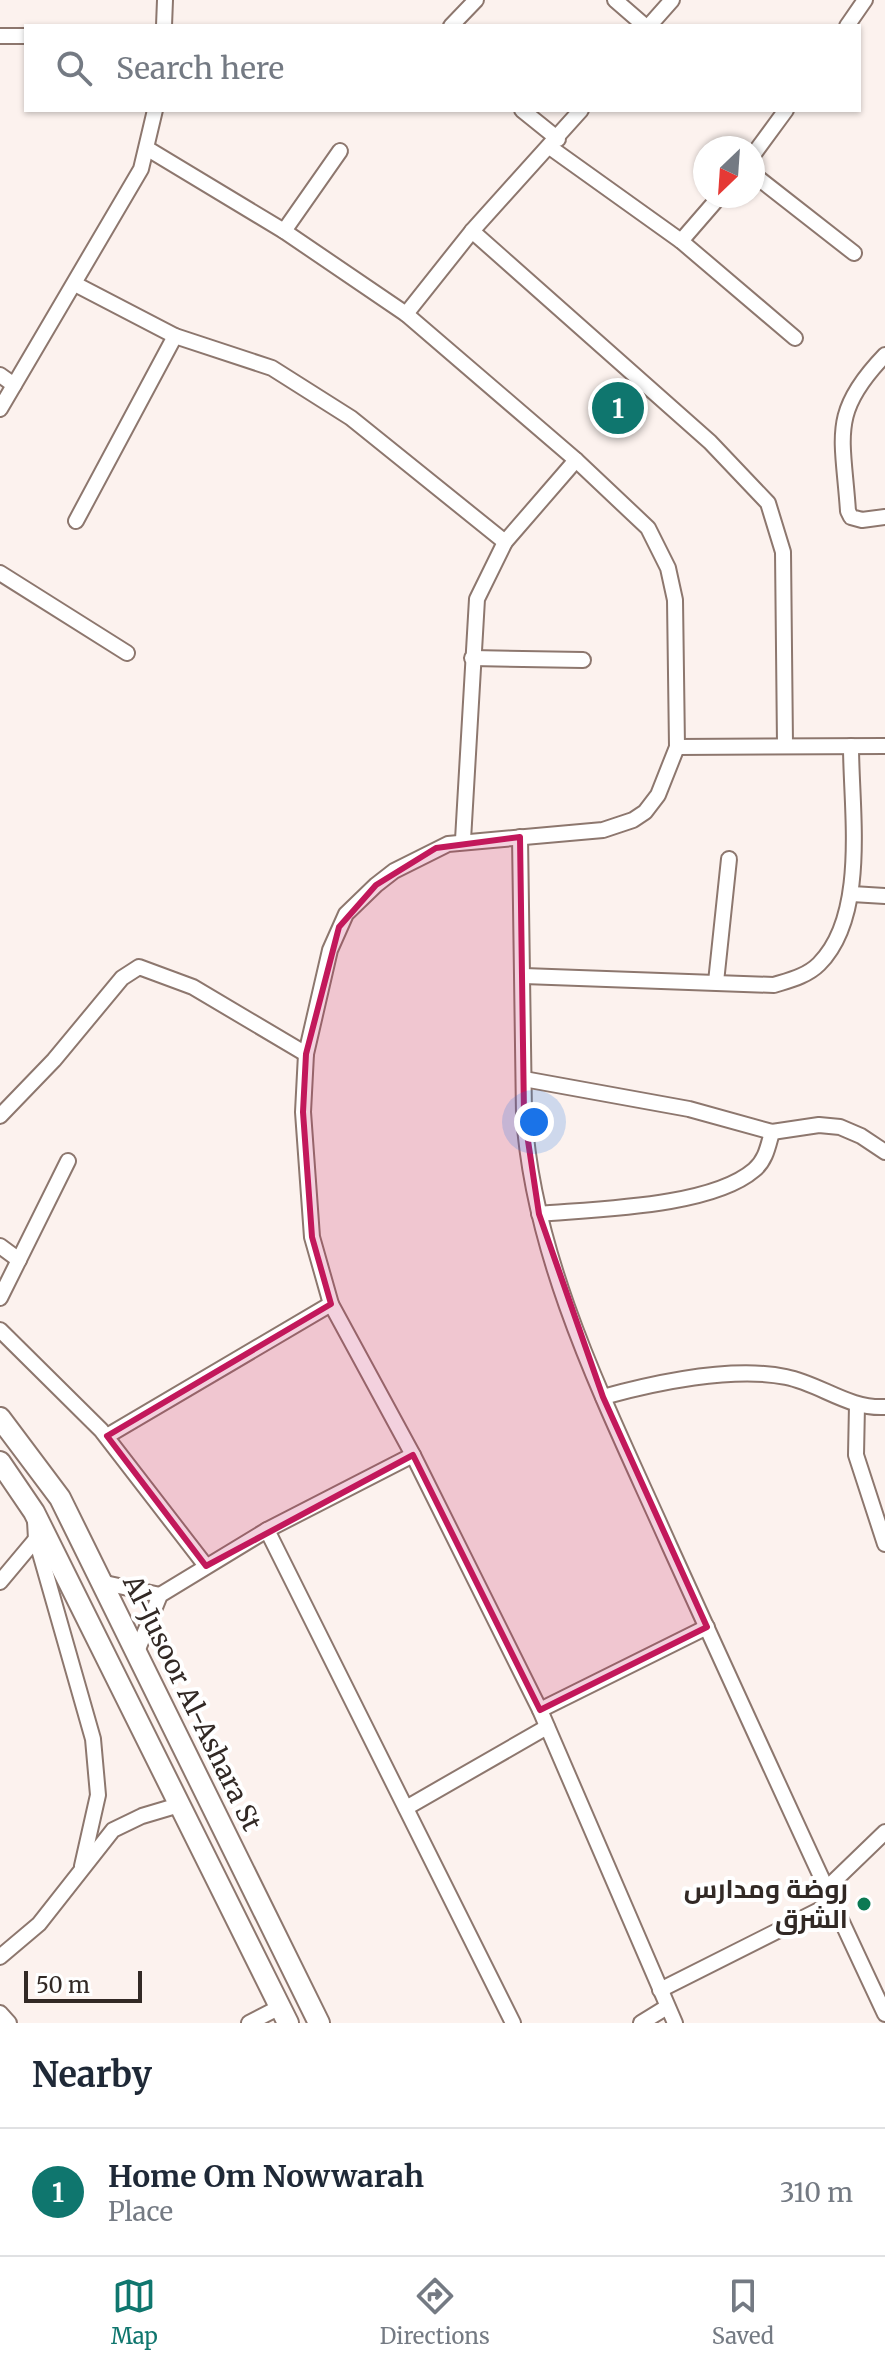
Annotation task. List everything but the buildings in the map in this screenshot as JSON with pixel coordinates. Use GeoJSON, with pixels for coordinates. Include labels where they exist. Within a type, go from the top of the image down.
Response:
{"type":"FeatureCollection","features":[{"type":"Feature","properties":{"kind":"main road","name":"Al-Jusoor Al-Ashara St"},"geometry":{"type":"LineString","coordinates":[[0,1418],[60,1498],[105,1583],[319,2023]]}},
{"type":"Feature","properties":{"kind":"main road"},"geometry":{"type":"LineString","coordinates":[[0,1462],[34,1512],[284,2015]]}},
{"type":"Feature","properties":{"kind":"street"},"geometry":{"type":"LineString","coordinates":[[164,24],[165,0]]}},
{"type":"Feature","properties":{"kind":"street"},"geometry":{"type":"LineString","coordinates":[[453,24],[476,0]]}},
{"type":"Feature","properties":{"kind":"street"},"geometry":{"type":"LineString","coordinates":[[615,0],[645,24]]}},
{"type":"Feature","properties":{"kind":"street"},"geometry":{"type":"LineString","coordinates":[[649,24],[672,0]]}},
{"type":"Feature","properties":{"kind":"street"},"geometry":{"type":"LineString","coordinates":[[848,24],[865,0]]}},
{"type":"Feature","properties":{"kind":"street"},"geometry":{"type":"LineString","coordinates":[[0,36],[24,36]]}},
{"type":"Feature","properties":{"kind":"street"},"geometry":{"type":"LineString","coordinates":[[0,409],[75,284],[148,149],[155,112]]}},
{"type":"Feature","properties":{"kind":"street"},"geometry":{"type":"LineString","coordinates":[[524,112],[554,144],[681,241],[795,338]]}},
{"type":"Feature","properties":{"kind":"street"},"geometry":{"type":"LineString","coordinates":[[406,314],[472,231],[554,144],[579,112]]}},
{"type":"Feature","properties":{"kind":"street"},"geometry":{"type":"LineString","coordinates":[[765,139],[785,112]]}},
{"type":"Feature","properties":{"kind":"street"},"geometry":{"type":"LineString","coordinates":[[148,149],[284,231],[406,314],[576,460],[648,528],[668,568],[675,600],[677,747],[658,795],[645,812],[633,820],[603,830],[463,840],[436,848],[394,871],[346,914],[330,950],[306,1054],[303,1112],[308,1208],[319,1271],[331,1304],[413,1455],[540,1710],[675,2023]]}},
{"type":"Feature","properties":{"kind":"street"},"geometry":{"type":"LineString","coordinates":[[284,231],[340,151]]}},
{"type":"Feature","properties":{"kind":"street"},"geometry":{"type":"LineString","coordinates":[[765,183],[854,253]]}},
{"type":"Feature","properties":{"kind":"street"},"geometry":{"type":"LineString","coordinates":[[681,241],[710,208]]}},
{"type":"Feature","properties":{"kind":"street"},"geometry":{"type":"LineString","coordinates":[[472,231],[710,442],[768,503],[783,552],[785,745]]}},
{"type":"Feature","properties":{"kind":"street"},"geometry":{"type":"LineString","coordinates":[[75,284],[175,336],[272,368],[351,418],[505,542]]}},
{"type":"Feature","properties":{"kind":"street"},"geometry":{"type":"LineString","coordinates":[[76,521],[175,336]]}},
{"type":"Feature","properties":{"kind":"street"},"geometry":{"type":"LineString","coordinates":[[885,355],[859,382],[845,410],[843,434],[848,511],[851,517],[862,520],[885,517]]}},
{"type":"Feature","properties":{"kind":"street"},"geometry":{"type":"LineString","coordinates":[[0,375],[14,385]]}},
{"type":"Feature","properties":{"kind":"street"},"geometry":{"type":"LineString","coordinates":[[463,840],[477,599],[505,542],[576,460]]}},
{"type":"Feature","properties":{"kind":"street"},"geometry":{"type":"LineString","coordinates":[[0,573],[127,653]]}},
{"type":"Feature","properties":{"kind":"street"},"geometry":{"type":"LineString","coordinates":[[472,658],[583,660]]}},
{"type":"Feature","properties":{"kind":"street"},"geometry":{"type":"LineString","coordinates":[[524,976],[774,985],[801,977],[829,953],[846,919],[852,894],[851,746]]}},
{"type":"Feature","properties":{"kind":"street"},"geometry":{"type":"LineString","coordinates":[[677,747],[885,746]]}},
{"type":"Feature","properties":{"kind":"street"},"geometry":{"type":"LineString","coordinates":[[520,837],[527,1159],[539,1214],[603,1397],[885,2014]]}},
{"type":"Feature","properties":{"kind":"street"},"geometry":{"type":"LineString","coordinates":[[716,982],[729,859]]}},
{"type":"Feature","properties":{"kind":"street"},"geometry":{"type":"LineString","coordinates":[[852,894],[885,896]]}},
{"type":"Feature","properties":{"kind":"street"},"geometry":{"type":"LineString","coordinates":[[0,1116],[54,1060],[122,978],[139,967],[193,987],[306,1054]]}},
{"type":"Feature","properties":{"kind":"street"},"geometry":{"type":"LineString","coordinates":[[524,1079],[589,1088],[689,1109],[772,1132],[819,1125],[840,1127],[885,1152]]}},
{"type":"Feature","properties":{"kind":"street"},"geometry":{"type":"LineString","coordinates":[[539,1214],[685,1199],[727,1187],[755,1170],[766,1155],[772,1132]]}},
{"type":"Feature","properties":{"kind":"street"},"geometry":{"type":"LineString","coordinates":[[0,1298],[68,1161]]}},
{"type":"Feature","properties":{"kind":"street"},"geometry":{"type":"LineString","coordinates":[[0,1246],[19,1260]]}},
{"type":"Feature","properties":{"kind":"street"},"geometry":{"type":"LineString","coordinates":[[107,1436],[331,1304]]}},
{"type":"Feature","properties":{"kind":"street"},"geometry":{"type":"LineString","coordinates":[[0,1330],[107,1436],[206,1566]]}},
{"type":"Feature","properties":{"kind":"street"},"geometry":{"type":"LineString","coordinates":[[603,1397],[665,1379],[772,1376],[811,1384],[857,1405],[885,1407]]}},
{"type":"Feature","properties":{"kind":"street"},"geometry":{"type":"LineString","coordinates":[[857,1405],[856,1455],[885,1544]]}},
{"type":"Feature","properties":{"kind":"street"},"geometry":{"type":"LineString","coordinates":[[138,1649],[160,1595],[267,1530],[413,1455]]}},
{"type":"Feature","properties":{"kind":"street"},"geometry":{"type":"LineString","coordinates":[[34,1512],[36,1539],[95,1749],[97,1805],[82,1866]]}},
{"type":"Feature","properties":{"kind":"street"},"geometry":{"type":"LineString","coordinates":[[267,1530],[513,2023]]}},
{"type":"Feature","properties":{"kind":"street"},"geometry":{"type":"LineString","coordinates":[[0,1582],[36,1539]]}},
{"type":"Feature","properties":{"kind":"street"},"geometry":{"type":"LineString","coordinates":[[105,1583],[160,1595]]}},
{"type":"Feature","properties":{"kind":"street"},"geometry":{"type":"LineString","coordinates":[[540,1710],[707,1627]]}},
{"type":"Feature","properties":{"kind":"street"},"geometry":{"type":"LineString","coordinates":[[406,1808],[547,1727]]}},
{"type":"Feature","properties":{"kind":"street"},"geometry":{"type":"LineString","coordinates":[[0,1957],[29,1935],[113,1830],[142,1816],[179,1805]]}},
{"type":"Feature","properties":{"kind":"street"},"geometry":{"type":"LineString","coordinates":[[827,1888],[885,1832]]}},
{"type":"Feature","properties":{"kind":"street"},"geometry":{"type":"LineString","coordinates":[[660,1990],[833,1903]]}},
{"type":"Feature","properties":{"kind":"street"},"geometry":{"type":"LineString","coordinates":[[641,2023],[667,2007]]}},
{"type":"Feature","properties":{"kind":"street"},"geometry":{"type":"LineString","coordinates":[[0,2013],[9,2023]]}},
{"type":"Feature","properties":{"kind":"street"},"geometry":{"type":"LineString","coordinates":[[249,2023],[284,2015]]}},
{"type":"Feature","properties":{"kind":"highlighted area"},"geometry":{"type":"Polygon","coordinates":[[[520,837],[524,1114],[539,1214],[603,1397],[707,1627],[540,1710],[413,1455],[206,1566],[107,1436],[331,1304],[312,1237],[303,1112],[306,1054],[339,927],[376,885],[436,848],[520,837]]]}},
{"type":"Feature","properties":{"kind":"place","name":"Home Om Nowwarah"},"geometry":{"type":"Point","coordinates":[618,408]}},
{"type":"Feature","properties":{"kind":"place","name":"روضة ومدارس الشرق"},"geometry":{"type":"Point","coordinates":[864,1904]}}]}
